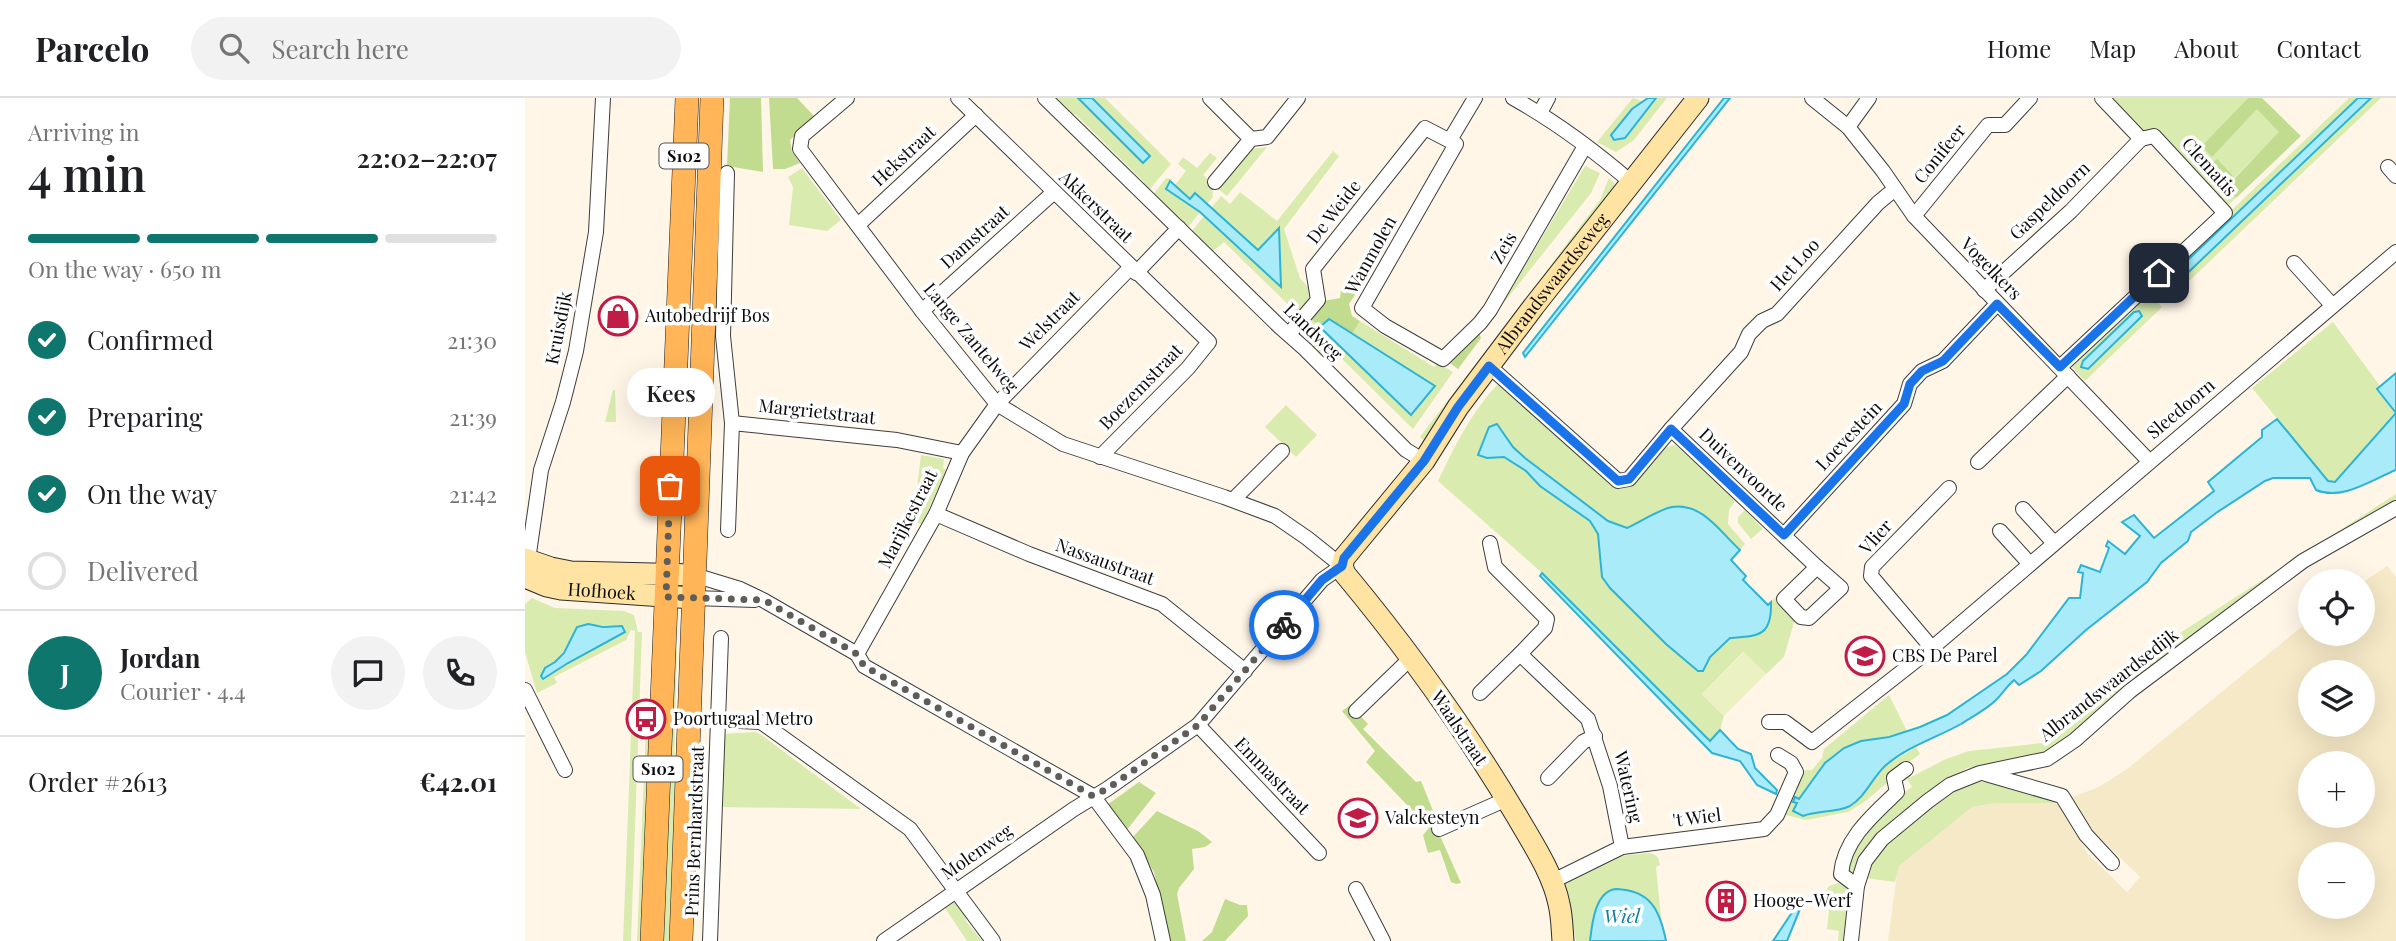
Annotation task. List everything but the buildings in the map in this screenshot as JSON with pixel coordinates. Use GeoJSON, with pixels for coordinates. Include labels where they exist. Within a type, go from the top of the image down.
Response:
{"type":"FeatureCollection","features":[{"type":"Feature","properties":{"kind":"main road","name":"S102"},"geometry":{"type":"LineString","coordinates":[[652,941],[687,98]]}},
{"type":"Feature","properties":{"kind":"main road","name":"S102"},"geometry":{"type":"LineString","coordinates":[[681,941],[712,98]]}},
{"type":"Feature","properties":{"kind":"street","name":"Kruisdijk"},"geometry":{"type":"LineString","coordinates":[[526,568],[541,470],[576,351],[594,246],[604,98]]}},
{"type":"Feature","properties":{"kind":"street","name":"Lange Zantelweg"},"geometry":{"type":"LineString","coordinates":[[847,98],[802,136],[800,149],[922,311],[997,404],[1063,444],[1275,516],[1342,566]]}},
{"type":"Feature","properties":{"kind":"street","name":"Akkerstraat"},"geometry":{"type":"LineString","coordinates":[[958,98],[1209,342]]}},
{"type":"Feature","properties":{"kind":"street","name":"Landweg"},"geometry":{"type":"LineString","coordinates":[[1045,98],[1406,450],[1424,461]]}},
{"type":"Feature","properties":{"kind":"street"},"geometry":{"type":"LineString","coordinates":[[1210,98],[1251,139]]}},
{"type":"Feature","properties":{"kind":"street"},"geometry":{"type":"LineString","coordinates":[[1215,182],[1251,139],[1267,138],[1298,98]]}},
{"type":"Feature","properties":{"kind":"street","name":"Wanmolen"},"geometry":{"type":"LineString","coordinates":[[1443,359],[1385,326],[1362,308],[1456,144],[1450,140],[1475,98]]}},
{"type":"Feature","properties":{"kind":"street"},"geometry":{"type":"LineString","coordinates":[[1513,98],[1540,113],[1632,183]]}},
{"type":"Feature","properties":{"kind":"street"},"geometry":{"type":"LineString","coordinates":[[1540,113],[1548,98]]}},
{"type":"Feature","properties":{"kind":"street","name":"Albrandswaardseweg"},"geometry":{"type":"LineString","coordinates":[[1093,796],[1198,725],[1322,580],[1342,566],[1344,558],[1424,461],[1458,407],[1489,366],[1698,98]]}},
{"type":"Feature","properties":{"kind":"street","name":"Vogelkers"},"geometry":{"type":"LineString","coordinates":[[1812,98],[1848,127],[1914,216],[2149,461]]}},
{"type":"Feature","properties":{"kind":"street"},"geometry":{"type":"LineString","coordinates":[[1848,127],[1869,98]]}},
{"type":"Feature","properties":{"kind":"street","name":"Conifeer"},"geometry":{"type":"LineString","coordinates":[[1914,216],[1988,125],[2005,125],[2030,98]]}},
{"type":"Feature","properties":{"kind":"street","name":"Clematis"},"geometry":{"type":"LineString","coordinates":[[2064,372],[2225,213],[2154,136],[2141,139],[2102,98]]}},
{"type":"Feature","properties":{"kind":"street","name":"Hekstraat"},"geometry":{"type":"LineString","coordinates":[[858,225],[975,116]]}},
{"type":"Feature","properties":{"kind":"street","name":"De Weide"},"geometry":{"type":"LineString","coordinates":[[1289,334],[1318,300],[1313,269],[1425,128],[1450,140]]}},
{"type":"Feature","properties":{"kind":"street","name":"Gaspeldoorn"},"geometry":{"type":"LineString","coordinates":[[1984,290],[2071,211],[2141,139]]}},
{"type":"Feature","properties":{"kind":"street","name":"Zeis"},"geometry":{"type":"LineString","coordinates":[[1443,359],[1490,310],[1585,146]]}},
{"type":"Feature","properties":{"kind":"street"},"geometry":{"type":"LineString","coordinates":[[727,173],[723,336],[732,423]]}},
{"type":"Feature","properties":{"kind":"street","name":"Het Loo"},"geometry":{"type":"LineString","coordinates":[[1671,429],[1741,352],[1749,334],[1762,321],[1777,314],[1878,202],[1895,189]]}},
{"type":"Feature","properties":{"kind":"street","name":"Damstraat"},"geometry":{"type":"LineString","coordinates":[[922,311],[1054,192]]}},
{"type":"Feature","properties":{"kind":"street"},"geometry":{"type":"LineString","coordinates":[[1134,270],[1179,228]]}},
{"type":"Feature","properties":{"kind":"street","name":"Sleedoorn"},"geometry":{"type":"LineString","coordinates":[[1769,722],[1785,722],[1812,742],[1932,648],[2396,252]]}},
{"type":"Feature","properties":{"kind":"street"},"geometry":{"type":"LineString","coordinates":[[2294,262],[2332,305]]}},
{"type":"Feature","properties":{"kind":"street","name":"Welstraat"},"geometry":{"type":"LineString","coordinates":[[997,404],[1134,270]]}},
{"type":"Feature","properties":{"kind":"street","name":"Loevestein"},"geometry":{"type":"LineString","coordinates":[[1784,535],[1899,410],[1904,404],[1910,384],[1922,371],[1943,361],[1997,304]]}},
{"type":"Feature","properties":{"kind":"street","name":"Boezemstraat"},"geometry":{"type":"LineString","coordinates":[[1100,457],[1188,368],[1209,342]]}},
{"type":"Feature","properties":{"kind":"street","name":"Duivenvoorde"},"geometry":{"type":"LineString","coordinates":[[1489,366],[1618,481],[1629,479],[1671,429],[1817,567]]}},
{"type":"Feature","properties":{"kind":"street"},"geometry":{"type":"LineString","coordinates":[[1978,462],[2064,372]]}},
{"type":"Feature","properties":{"kind":"street","name":"Marijkestraat"},"geometry":{"type":"LineString","coordinates":[[857,654],[936,514],[962,453],[997,404]]}},
{"type":"Feature","properties":{"kind":"street","name":"Margrietstraat"},"geometry":{"type":"LineString","coordinates":[[728,530],[732,423],[897,440],[962,453]]}},
{"type":"Feature","properties":{"kind":"street"},"geometry":{"type":"LineString","coordinates":[[1233,500],[1282,451]]}},
{"type":"Feature","properties":{"kind":"street","name":"Vlier"},"geometry":{"type":"LineString","coordinates":[[1932,648],[1871,576],[1872,567],[1949,488]]}},
{"type":"Feature","properties":{"kind":"street","name":"Albrandswaardsedijk"},"geometry":{"type":"LineString","coordinates":[[1851,941],[1857,886],[1865,861],[1882,839],[1950,785],[1980,773],[2047,759],[2075,740],[2130,691],[2303,561],[2396,508]]}},
{"type":"Feature","properties":{"kind":"street"},"geometry":{"type":"LineString","coordinates":[[2023,509],[2054,543]]}},
{"type":"Feature","properties":{"kind":"street","name":"Nassaustraat"},"geometry":{"type":"LineString","coordinates":[[936,514],[1029,554],[1162,604],[1245,671]]}},
{"type":"Feature","properties":{"kind":"street"},"geometry":{"type":"LineString","coordinates":[[2000,531],[2030,564]]}},
{"type":"Feature","properties":{"kind":"street"},"geometry":{"type":"LineString","coordinates":[[1480,692],[1545,628],[1547,619],[1495,567],[1490,542]]}},
{"type":"Feature","properties":{"kind":"street","name":"Waalstraat"},"geometry":{"type":"LineString","coordinates":[[1342,566],[1345,574],[1412,656],[1507,799],[1551,882],[1559,903],[1563,941]]}},
{"type":"Feature","properties":{"kind":"street","name":"Hofhoek"},"geometry":{"type":"LineString","coordinates":[[526,568],[551,568],[571,572],[667,573],[694,586],[764,600]]}},
{"type":"Feature","properties":{"kind":"street","name":"Hofhoek"},"geometry":{"type":"LineString","coordinates":[[526,568],[547,586],[561,589],[636,592],[666,597],[694,586]]}},
{"type":"Feature","properties":{"kind":"street"},"geometry":{"type":"LineString","coordinates":[[694,586],[740,589],[764,600],[857,654],[864,666],[1093,796],[1136,855],[1153,895],[1163,941]]}},
{"type":"Feature","properties":{"kind":"street","name":"Prins Bernhardstraat"},"geometry":{"type":"LineString","coordinates":[[711,941],[720,638]]}},
{"type":"Feature","properties":{"kind":"street","name":"Watering"},"geometry":{"type":"LineString","coordinates":[[1520,654],[1588,719],[1610,786],[1622,847]]}},
{"type":"Feature","properties":{"kind":"street"},"geometry":{"type":"LineString","coordinates":[[1356,711],[1412,656]]}},
{"type":"Feature","properties":{"kind":"street"},"geometry":{"type":"LineString","coordinates":[[525,690],[565,770]]}},
{"type":"Feature","properties":{"kind":"street"},"geometry":{"type":"LineString","coordinates":[[718,720],[761,722],[910,829],[993,941]]}},
{"type":"Feature","properties":{"kind":"street","name":"Emmastraat"},"geometry":{"type":"LineString","coordinates":[[1198,725],[1319,853]]}},
{"type":"Feature","properties":{"kind":"street","name":"Watering"},"geometry":{"type":"LineString","coordinates":[[1548,778],[1583,741],[1595,736]]}},
{"type":"Feature","properties":{"kind":"street","name":"'t Wiel"},"geometry":{"type":"LineString","coordinates":[[1551,882],[1622,847],[1764,829],[1777,816],[1796,772],[1791,763],[1778,755]]}},
{"type":"Feature","properties":{"kind":"street"},"geometry":{"type":"LineString","coordinates":[[1857,886],[1841,874],[1842,862],[1864,824],[1896,792],[1894,778],[1906,769]]}},
{"type":"Feature","properties":{"kind":"street"},"geometry":{"type":"LineString","coordinates":[[1980,773],[2062,796],[2085,835],[2112,863]]}},
{"type":"Feature","properties":{"kind":"street","name":"Molenweg"},"geometry":{"type":"LineString","coordinates":[[884,941],[1093,796]]}},
{"type":"Feature","properties":{"kind":"street"},"geometry":{"type":"LineString","coordinates":[[1439,829],[1507,799]]}},
{"type":"Feature","properties":{"kind":"street"},"geometry":{"type":"LineString","coordinates":[[1356,888],[1383,941]]}},
{"type":"Feature","properties":{"kind":"shaded area"},"geometry":{"type":"Polygon","coordinates":[[[2387,566],[2396,577],[2396,941],[1888,941],[1898,866],[1972,807],[1996,803],[2056,803],[2087,853],[2127,892],[2140,877],[2096,834],[2070,798],[2099,787],[2127,769],[2298,630],[2298,646],[2375,646],[2375,574],[2387,566]]]}},
{"type":"Feature","properties":{"kind":"green space"},"geometry":{"type":"Polygon","coordinates":[[[730,98],[761,98],[763,172],[727,166],[730,98]]]}},
{"type":"Feature","properties":{"kind":"green space"},"geometry":{"type":"Polygon","coordinates":[[[769,98],[797,98],[815,117],[790,140],[792,152],[800,163],[785,169],[773,169],[769,98]]]}},
{"type":"Feature","properties":{"kind":"green space"},"geometry":{"type":"Polygon","coordinates":[[[1056,98],[1078,98],[1143,163],[1150,155],[1092,98],[1105,98],[1171,164],[1148,191],[1144,182],[1075,114],[1068,114],[1056,98]]]}},
{"type":"Feature","properties":{"kind":"green space"},"geometry":{"type":"Polygon","coordinates":[[[1633,98],[1645,102],[1632,109],[1625,138],[1656,98],[1667,98],[1633,141],[1616,152],[1597,142],[1633,98]]]}},
{"type":"Feature","properties":{"kind":"green space"},"geometry":{"type":"Polygon","coordinates":[[[2110,98],[2248,98],[2203,146],[2257,108],[2280,132],[2234,178],[2207,169],[2236,198],[2227,206],[2151,131],[2140,131],[2110,98]]]}},
{"type":"Feature","properties":{"kind":"green space"},"geometry":{"type":"Polygon","coordinates":[[[2248,98],[2262,98],[2301,136],[2236,198],[2207,168],[2217,159],[2235,178],[2279,132],[2257,109],[2212,157],[2202,146],[2248,98]]]}},
{"type":"Feature","properties":{"kind":"green space"},"geometry":{"type":"Polygon","coordinates":[[[2349,98],[2358,98],[2171,276],[2173,284],[2371,98],[2381,98],[2165,304],[2151,287],[2349,98]]]}},
{"type":"Feature","properties":{"kind":"green space"},"geometry":{"type":"Polygon","coordinates":[[[1267,147],[1227,196],[1218,189],[1250,149],[1267,147]]]}},
{"type":"Feature","properties":{"kind":"green space"},"geometry":{"type":"Polygon","coordinates":[[[1333,151],[1339,156],[1284,229],[1300,278],[1314,294],[1298,314],[1224,242],[1211,253],[1197,241],[1198,237],[1192,231],[1204,216],[1280,286],[1279,229],[1258,250],[1211,208],[1221,196],[1230,204],[1240,192],[1277,221],[1333,151]]]}},
{"type":"Feature","properties":{"kind":"green space"},"geometry":{"type":"Polygon","coordinates":[[[1210,153],[1217,158],[1203,175],[1212,183],[1213,197],[1207,204],[1196,194],[1191,199],[1175,185],[1186,171],[1178,164],[1183,157],[1197,168],[1210,153]]]}},
{"type":"Feature","properties":{"kind":"green space"},"geometry":{"type":"Polygon","coordinates":[[[1585,166],[1600,173],[1591,193],[1499,309],[1585,166]]]}},
{"type":"Feature","properties":{"kind":"green space"},"geometry":{"type":"Polygon","coordinates":[[[802,168],[841,220],[827,231],[789,225],[793,187],[788,177],[802,168]]]}},
{"type":"Feature","properties":{"kind":"green space"},"geometry":{"type":"Polygon","coordinates":[[[1166,178],[1172,179],[1166,189],[1200,212],[1186,230],[1152,196],[1166,178]]]}},
{"type":"Feature","properties":{"kind":"green space"},"geometry":{"type":"Polygon","coordinates":[[[1609,178],[1615,189],[1426,442],[1420,437],[1600,200],[1609,178]]]}},
{"type":"Feature","properties":{"kind":"green space"},"geometry":{"type":"Polygon","coordinates":[[[1341,288],[1358,290],[1349,304],[1352,316],[1360,321],[1352,334],[1329,319],[1320,327],[1310,318],[1323,301],[1340,298],[1341,288]]]}},
{"type":"Feature","properties":{"kind":"green space"},"geometry":{"type":"Polygon","coordinates":[[[2147,291],[2162,307],[2085,381],[2071,366],[2147,291]]]}},
{"type":"Feature","properties":{"kind":"green space"},"geometry":{"type":"Polygon","coordinates":[[[1310,318],[1410,414],[1434,386],[1352,334],[1360,321],[1434,367],[1438,363],[1453,372],[1413,429],[1331,348],[1320,359],[1296,333],[1310,318]]]}},
{"type":"Feature","properties":{"kind":"green space"},"geometry":{"type":"Polygon","coordinates":[[[2333,322],[2380,386],[2395,373],[2377,389],[2396,413],[2335,482],[2328,481],[2252,388],[2333,322]]]}},
{"type":"Feature","properties":{"kind":"green space"},"geometry":{"type":"Polygon","coordinates":[[[1478,330],[1481,338],[1458,369],[1450,363],[1478,330]]]}},
{"type":"Feature","properties":{"kind":"green space"},"geometry":{"type":"Polygon","coordinates":[[[1499,383],[1614,485],[1641,475],[1660,452],[1675,445],[1729,492],[1735,501],[1729,510],[1728,524],[1745,544],[1731,560],[1746,576],[1743,580],[1768,605],[1779,594],[1795,619],[1784,657],[1766,674],[1743,652],[1702,694],[1724,716],[1720,730],[1711,742],[1542,573],[1438,481],[1457,442],[1499,383]]]}},
{"type":"Feature","properties":{"kind":"green space"},"geometry":{"type":"Polygon","coordinates":[[[613,390],[616,422],[605,422],[613,390]]]}},
{"type":"Feature","properties":{"kind":"green space"},"geometry":{"type":"Polygon","coordinates":[[[1286,405],[1317,435],[1296,457],[1265,427],[1286,405]]]}},
{"type":"Feature","properties":{"kind":"green space"},"geometry":{"type":"Polygon","coordinates":[[[921,455],[944,459],[943,468],[946,470],[922,525],[913,520],[921,455]]]}},
{"type":"Feature","properties":{"kind":"green space"},"geometry":{"type":"Polygon","coordinates":[[[2396,494],[2396,503],[2335,536],[2058,748],[2028,759],[1967,768],[1904,811],[1881,832],[1860,857],[1855,873],[1848,870],[1854,845],[1896,798],[1912,787],[1907,779],[1946,759],[1969,751],[2042,743],[2155,649],[2396,494]]]}},
{"type":"Feature","properties":{"kind":"green space"},"geometry":{"type":"Polygon","coordinates":[[[1745,510],[1763,529],[1751,539],[1738,523],[1738,517],[1745,510]]]}},
{"type":"Feature","properties":{"kind":"green space"},"geometry":{"type":"Polygon","coordinates":[[[532,598],[555,608],[624,611],[634,615],[638,632],[642,632],[631,941],[623,941],[635,631],[631,630],[626,640],[554,677],[557,683],[537,693],[525,652],[525,604],[532,598]],[[622,626],[577,627],[561,655],[546,667],[543,679],[625,629],[622,626]]]}},
{"type":"Feature","properties":{"kind":"green space"},"geometry":{"type":"Polygon","coordinates":[[[672,649],[677,650],[674,771],[678,824],[673,941],[661,941],[672,649]]]}},
{"type":"Feature","properties":{"kind":"green space"},"geometry":{"type":"Polygon","coordinates":[[[1744,652],[1766,674],[1724,716],[1702,694],[1744,652]]]}},
{"type":"Feature","properties":{"kind":"green space"},"geometry":{"type":"Polygon","coordinates":[[[1889,695],[1907,731],[1863,741],[1833,755],[1794,801],[1803,816],[1816,811],[1838,810],[1885,766],[1916,747],[1920,754],[1893,774],[1888,782],[1863,803],[1848,812],[1806,820],[1786,815],[1805,770],[1812,770],[1822,758],[1824,749],[1889,695]]]}},
{"type":"Feature","properties":{"kind":"green space"},"geometry":{"type":"Polygon","coordinates":[[[1350,705],[1368,724],[1363,729],[1416,782],[1421,781],[1434,813],[1433,820],[1461,883],[1451,882],[1440,850],[1428,853],[1423,835],[1429,828],[1366,762],[1375,751],[1342,711],[1350,705]]]}},
{"type":"Feature","properties":{"kind":"green space"},"geometry":{"type":"Polygon","coordinates":[[[646,728],[649,728],[648,752],[652,792],[647,941],[637,941],[646,728]]]}},
{"type":"Feature","properties":{"kind":"green space"},"geometry":{"type":"Polygon","coordinates":[[[755,732],[861,809],[718,807],[723,734],[755,732]]]}},
{"type":"Feature","properties":{"kind":"green space"},"geometry":{"type":"Polygon","coordinates":[[[1982,781],[2053,797],[2056,803],[1996,803],[1972,807],[1899,866],[1895,882],[1865,878],[1874,858],[1894,832],[1946,796],[1982,781]]]}},
{"type":"Feature","properties":{"kind":"green space"},"geometry":{"type":"Polygon","coordinates":[[[1139,782],[1156,793],[1126,831],[1107,805],[1139,782]]]}},
{"type":"Feature","properties":{"kind":"green space"},"geometry":{"type":"Polygon","coordinates":[[[1157,811],[1198,831],[1212,842],[1205,847],[1192,849],[1194,869],[1177,894],[1186,941],[1169,941],[1154,872],[1132,838],[1157,811]]]}},
{"type":"Feature","properties":{"kind":"green space"},"geometry":{"type":"Polygon","coordinates":[[[1648,853],[1655,855],[1660,862],[1656,867],[1661,916],[1667,941],[1576,941],[1563,880],[1614,854],[1620,856],[1648,853]]]}},
{"type":"Feature","properties":{"kind":"green space"},"geometry":{"type":"Polygon","coordinates":[[[1838,883],[1847,887],[1851,896],[1844,941],[1838,941],[1839,931],[1827,929],[1830,900],[1821,899],[1829,886],[1838,883]]]}},
{"type":"Feature","properties":{"kind":"green space"},"geometry":{"type":"Polygon","coordinates":[[[1225,899],[1247,905],[1248,916],[1225,941],[1202,941],[1212,932],[1225,899]]]}},
{"type":"Feature","properties":{"kind":"green space"},"geometry":{"type":"Polygon","coordinates":[[[954,902],[982,941],[967,941],[945,908],[954,902]]]}},
{"type":"Feature","properties":{"kind":"water"},"geometry":{"type":"Polygon","coordinates":[[[1078,98],[1092,98],[1150,156],[1143,163],[1078,98]]]}},
{"type":"Feature","properties":{"kind":"water"},"geometry":{"type":"Polygon","coordinates":[[[1648,98],[1656,98],[1625,138],[1614,140],[1611,135],[1632,109],[1648,98]]]}},
{"type":"Feature","properties":{"kind":"water"},"geometry":{"type":"Polygon","coordinates":[[[1724,98],[1730,98],[1525,357],[1523,353],[1724,98]]]}},
{"type":"Feature","properties":{"kind":"water"},"geometry":{"type":"Polygon","coordinates":[[[2358,98],[2371,98],[2176,284],[2171,282],[2171,276],[2358,98]]]}},
{"type":"Feature","properties":{"kind":"water"},"geometry":{"type":"Polygon","coordinates":[[[1170,181],[1190,199],[1195,193],[1258,250],[1279,228],[1281,287],[1200,212],[1166,189],[1170,181]]]}},
{"type":"Feature","properties":{"kind":"water"},"geometry":{"type":"Polygon","coordinates":[[[2139,311],[2142,316],[2088,369],[2081,367],[2083,361],[2134,312],[2139,311]]]}},
{"type":"Feature","properties":{"kind":"water"},"geometry":{"type":"Polygon","coordinates":[[[1329,319],[1435,386],[1411,415],[1320,327],[1329,319]]]}},
{"type":"Feature","properties":{"kind":"water"},"geometry":{"type":"Polygon","coordinates":[[[2396,373],[2396,413],[2377,389],[2396,373]]]}},
{"type":"Feature","properties":{"kind":"water"},"geometry":{"type":"Polygon","coordinates":[[[2396,413],[2396,470],[2356,488],[2336,493],[2316,490],[2310,478],[2273,478],[2265,481],[2191,532],[2188,541],[2161,563],[2147,582],[2086,630],[2041,671],[2019,685],[2014,680],[1996,700],[1979,713],[1893,759],[1850,806],[1803,816],[1793,811],[1797,803],[1793,802],[1795,797],[1799,799],[1825,763],[1844,748],[1861,741],[1889,737],[1947,715],[2007,674],[2026,655],[2069,598],[2080,598],[2083,573],[2078,572],[2081,565],[2100,572],[2109,548],[2106,546],[2108,541],[2125,554],[2140,536],[2122,522],[2134,515],[2154,538],[2214,491],[2208,482],[2262,437],[2262,430],[2277,419],[2328,481],[2335,482],[2396,413]]]}},
{"type":"Feature","properties":{"kind":"water"},"geometry":{"type":"Polygon","coordinates":[[[1497,424],[1513,447],[1525,458],[1608,521],[1627,528],[1672,507],[1693,509],[1710,520],[1740,550],[1731,560],[1746,576],[1743,580],[1768,605],[1771,602],[1771,614],[1766,628],[1756,635],[1730,638],[1710,657],[1703,671],[1698,671],[1666,644],[1602,577],[1598,534],[1590,521],[1504,457],[1487,458],[1478,455],[1489,427],[1497,424]]]}},
{"type":"Feature","properties":{"kind":"water"},"geometry":{"type":"Polygon","coordinates":[[[1542,573],[1710,741],[1720,730],[1738,749],[1751,754],[1755,768],[1777,790],[1776,794],[1757,785],[1740,761],[1712,753],[1540,576],[1542,573]]]}},
{"type":"Feature","properties":{"kind":"water"},"geometry":{"type":"Polygon","coordinates":[[[588,624],[603,627],[622,626],[625,632],[543,679],[541,676],[545,668],[564,653],[577,627],[588,624]]]}},
{"type":"Feature","properties":{"kind":"water","name":"Wiel"},"geometry":{"type":"Polygon","coordinates":[[[1616,889],[1638,893],[1652,904],[1661,920],[1666,941],[1590,941],[1599,902],[1609,891],[1616,889]]]}},
{"type":"Feature","properties":{"kind":"water"},"geometry":{"type":"Polygon","coordinates":[[[1799,902],[1800,909],[1787,941],[1773,941],[1799,902]]]}},
{"type":"Feature","properties":{"kind":"way so far"},"geometry":{"type":"LineString","coordinates":[[670,486],[666,597],[764,600],[857,654],[864,666],[1093,796],[1198,725],[1284,625]]}},
{"type":"Feature","properties":{"kind":"place","name":"Autobedrijf Bos"},"geometry":{"type":"Point","coordinates":[618,316]}},
{"type":"Feature","properties":{"kind":"place","name":"Kees"},"geometry":{"type":"Point","coordinates":[670,486]}},
{"type":"Feature","properties":{"kind":"place","name":"CBS De Parel"},"geometry":{"type":"Point","coordinates":[1865,656]}},
{"type":"Feature","properties":{"kind":"place","name":"Poortugaal Metro"},"geometry":{"type":"Point","coordinates":[646,719]}},
{"type":"Feature","properties":{"kind":"place","name":"Valckesteyn"},"geometry":{"type":"Point","coordinates":[1358,818]}},
{"type":"Feature","properties":{"kind":"place","name":"Hooge-Werf"},"geometry":{"type":"Point","coordinates":[1726,901]}},
{"type":"Feature","properties":{"kind":"route"},"geometry":{"type":"LineString","coordinates":[[1284,625],[1322,580],[1342,566],[1344,558],[1424,461],[1458,407],[1489,366],[1608,475],[1618,481],[1629,479],[1671,429],[1784,535],[1904,404],[1910,384],[1922,371],[1943,361],[1997,304],[2060,367],[2159,273]]}}]}
